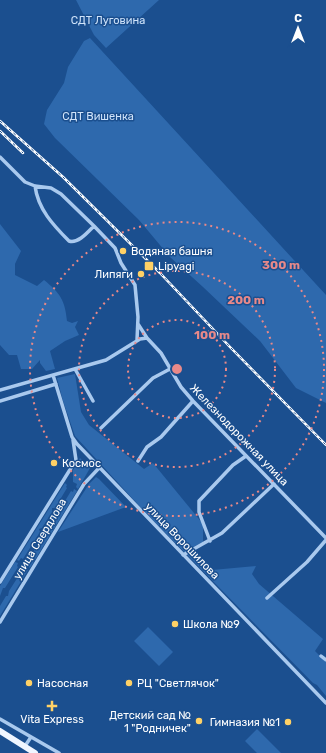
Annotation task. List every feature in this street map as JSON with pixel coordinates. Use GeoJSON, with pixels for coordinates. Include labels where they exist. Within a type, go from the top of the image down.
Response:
{"type":"FeatureCollection","features":[{"type":"Feature","properties":{"kind":"main road"},"geometry":{"type":"LineString","coordinates":[[0,731],[36,753]]}},
{"type":"Feature","properties":{"kind":"street"},"geometry":{"type":"LineString","coordinates":[[0,157],[25,182],[35,186],[51,188],[61,194],[115,248],[120,263],[134,280],[138,324],[137,340]]}},
{"type":"Feature","properties":{"kind":"street"},"geometry":{"type":"LineString","coordinates":[[35,186],[37,199],[49,220],[68,241],[76,241],[94,226]]}},
{"type":"Feature","properties":{"kind":"street","name":"Железнодорожная улица"},"geometry":{"type":"LineString","coordinates":[[138,324],[147,338],[161,353],[181,387],[192,401],[326,539]]}},
{"type":"Feature","properties":{"kind":"street"},"geometry":{"type":"LineString","coordinates":[[0,390],[106,360],[137,340],[147,338]]}},
{"type":"Feature","properties":{"kind":"street"},"geometry":{"type":"LineString","coordinates":[[75,369],[93,401]]}},
{"type":"Feature","properties":{"kind":"street"},"geometry":{"type":"LineString","coordinates":[[101,428],[153,378],[170,369]]}},
{"type":"Feature","properties":{"kind":"street","name":"улица Ворошилова"},"geometry":{"type":"LineString","coordinates":[[53,375],[72,437],[82,450],[240,612],[326,703]]}},
{"type":"Feature","properties":{"kind":"street"},"geometry":{"type":"LineString","coordinates":[[0,401],[56,384]]}},
{"type":"Feature","properties":{"kind":"street"},"geometry":{"type":"LineString","coordinates":[[138,461],[147,447],[161,437],[192,401]]}},
{"type":"Feature","properties":{"kind":"street","name":"улица Свердлова"},"geometry":{"type":"LineString","coordinates":[[0,582],[76,460],[77,455],[72,437]]}},
{"type":"Feature","properties":{"kind":"street"},"geometry":{"type":"LineString","coordinates":[[210,541],[199,512],[199,501],[233,465],[246,456]]}},
{"type":"Feature","properties":{"kind":"street","name":"улица Свердлова"},"geometry":{"type":"LineString","coordinates":[[0,622],[84,484],[99,468]]}},
{"type":"Feature","properties":{"kind":"street"},"geometry":{"type":"LineString","coordinates":[[184,555],[210,541],[234,523],[274,484]]}},
{"type":"Feature","properties":{"kind":"street"},"geometry":{"type":"LineString","coordinates":[[267,598],[307,562],[326,539]]}},
{"type":"Feature","properties":{"kind":"street"},"geometry":{"type":"LineString","coordinates":[[321,656],[326,660]]}},
{"type":"Feature","properties":{"kind":"street"},"geometry":{"type":"LineString","coordinates":[[0,719],[59,753]]}},
{"type":"Feature","properties":{"kind":"street"},"geometry":{"type":"LineString","coordinates":[[25,746],[31,737]]}},
{"type":"Feature","properties":{"kind":"green space","name":"СДТ Луговина"},"geometry":{"type":"Polygon","coordinates":[[[76,0],[159,0],[106,48],[94,35],[76,0]]]}},
{"type":"Feature","properties":{"kind":"green space","name":"СДТ Вишенка"},"geometry":{"type":"Polygon","coordinates":[[[90,38],[326,295],[326,403],[296,388],[260,341],[170,257],[139,220],[55,138],[44,124],[47,110],[64,83],[68,67],[84,41],[90,38]]]}},
{"type":"Feature","properties":{"kind":"green space"},"geometry":{"type":"Polygon","coordinates":[[[0,224],[21,251],[15,264],[15,275],[37,286],[44,280],[58,293],[61,298],[65,308],[67,321],[72,323],[78,321],[75,327],[79,335],[65,341],[50,351],[55,369],[46,371],[40,363],[40,360],[32,369],[21,369],[17,355],[9,355],[0,345],[0,224]]]}},
{"type":"Feature","properties":{"kind":"green space"},"geometry":{"type":"Polygon","coordinates":[[[75,374],[81,412],[89,425],[144,469],[153,463],[203,524],[203,542],[193,547],[212,570],[256,566],[252,574],[259,584],[323,639],[315,651],[326,662],[326,696],[317,685],[313,683],[143,510],[75,436],[57,378],[75,374]]]}},
{"type":"Feature","properties":{"kind":"green space"},"geometry":{"type":"Polygon","coordinates":[[[80,458],[90,468],[78,489],[76,487],[77,484],[73,482],[73,470],[80,458]]]}},
{"type":"Feature","properties":{"kind":"green space"},"geometry":{"type":"Polygon","coordinates":[[[96,477],[126,507],[58,532],[89,484],[96,477]]]}},
{"type":"Feature","properties":{"kind":"green space"},"geometry":{"type":"Polygon","coordinates":[[[65,483],[67,488],[55,508],[52,508],[52,512],[42,528],[39,529],[40,532],[23,559],[21,558],[19,561],[17,560],[65,483]]]}},
{"type":"Feature","properties":{"kind":"green space"},"geometry":{"type":"Polygon","coordinates":[[[74,489],[77,491],[30,568],[27,566],[27,562],[44,535],[47,534],[46,531],[57,514],[60,513],[59,511],[71,491],[73,492],[74,489]]]}},
{"type":"Feature","properties":{"kind":"green space"},"geometry":{"type":"Polygon","coordinates":[[[15,562],[18,563],[18,567],[5,588],[3,588],[0,596],[0,586],[15,562]]]}},
{"type":"Feature","properties":{"kind":"green space"},"geometry":{"type":"Polygon","coordinates":[[[25,568],[28,570],[0,616],[0,606],[25,568]]]}},
{"type":"Feature","properties":{"kind":"green space"},"geometry":{"type":"Polygon","coordinates":[[[148,627],[173,652],[159,666],[134,641],[148,627]]]}},
{"type":"Feature","properties":{"kind":"green space"},"geometry":{"type":"Polygon","coordinates":[[[257,729],[281,753],[257,753],[245,741],[257,729]]]}},
{"type":"Feature","properties":{"kind":"railway"},"geometry":{"type":"LineString","coordinates":[[0,121],[63,177],[160,273],[326,445]]}},
{"type":"Feature","properties":{"kind":"railway"},"geometry":{"type":"LineString","coordinates":[[0,131],[23,153]]}},
{"type":"Feature","properties":{"kind":"place","name":"Водяная башня"},"geometry":{"type":"Point","coordinates":[123,251]}},
{"type":"Feature","properties":{"kind":"place","name":"Lipyagi"},"geometry":{"type":"Point","coordinates":[149,266]}},
{"type":"Feature","properties":{"kind":"place","name":"Липяги"},"geometry":{"type":"Point","coordinates":[141,274]}},
{"type":"Feature","properties":{"kind":"place","name":"Космос"},"geometry":{"type":"Point","coordinates":[54,463]}},
{"type":"Feature","properties":{"kind":"place","name":"Школа №9"},"geometry":{"type":"Point","coordinates":[175,624]}},
{"type":"Feature","properties":{"kind":"place","name":"Насосная"},"geometry":{"type":"Point","coordinates":[29,683]}},
{"type":"Feature","properties":{"kind":"place","name":"РЦ \"Светлячок\""},"geometry":{"type":"Point","coordinates":[129,683]}},
{"type":"Feature","properties":{"kind":"place","name":"Vita Express"},"geometry":{"type":"Point","coordinates":[52,706]}},
{"type":"Feature","properties":{"kind":"place","name":"Детский сад № 1 \"Родничек\""},"geometry":{"type":"Point","coordinates":[199,721]}},
{"type":"Feature","properties":{"kind":"place","name":"Гимназия №1"},"geometry":{"type":"Point","coordinates":[288,722]}}]}
